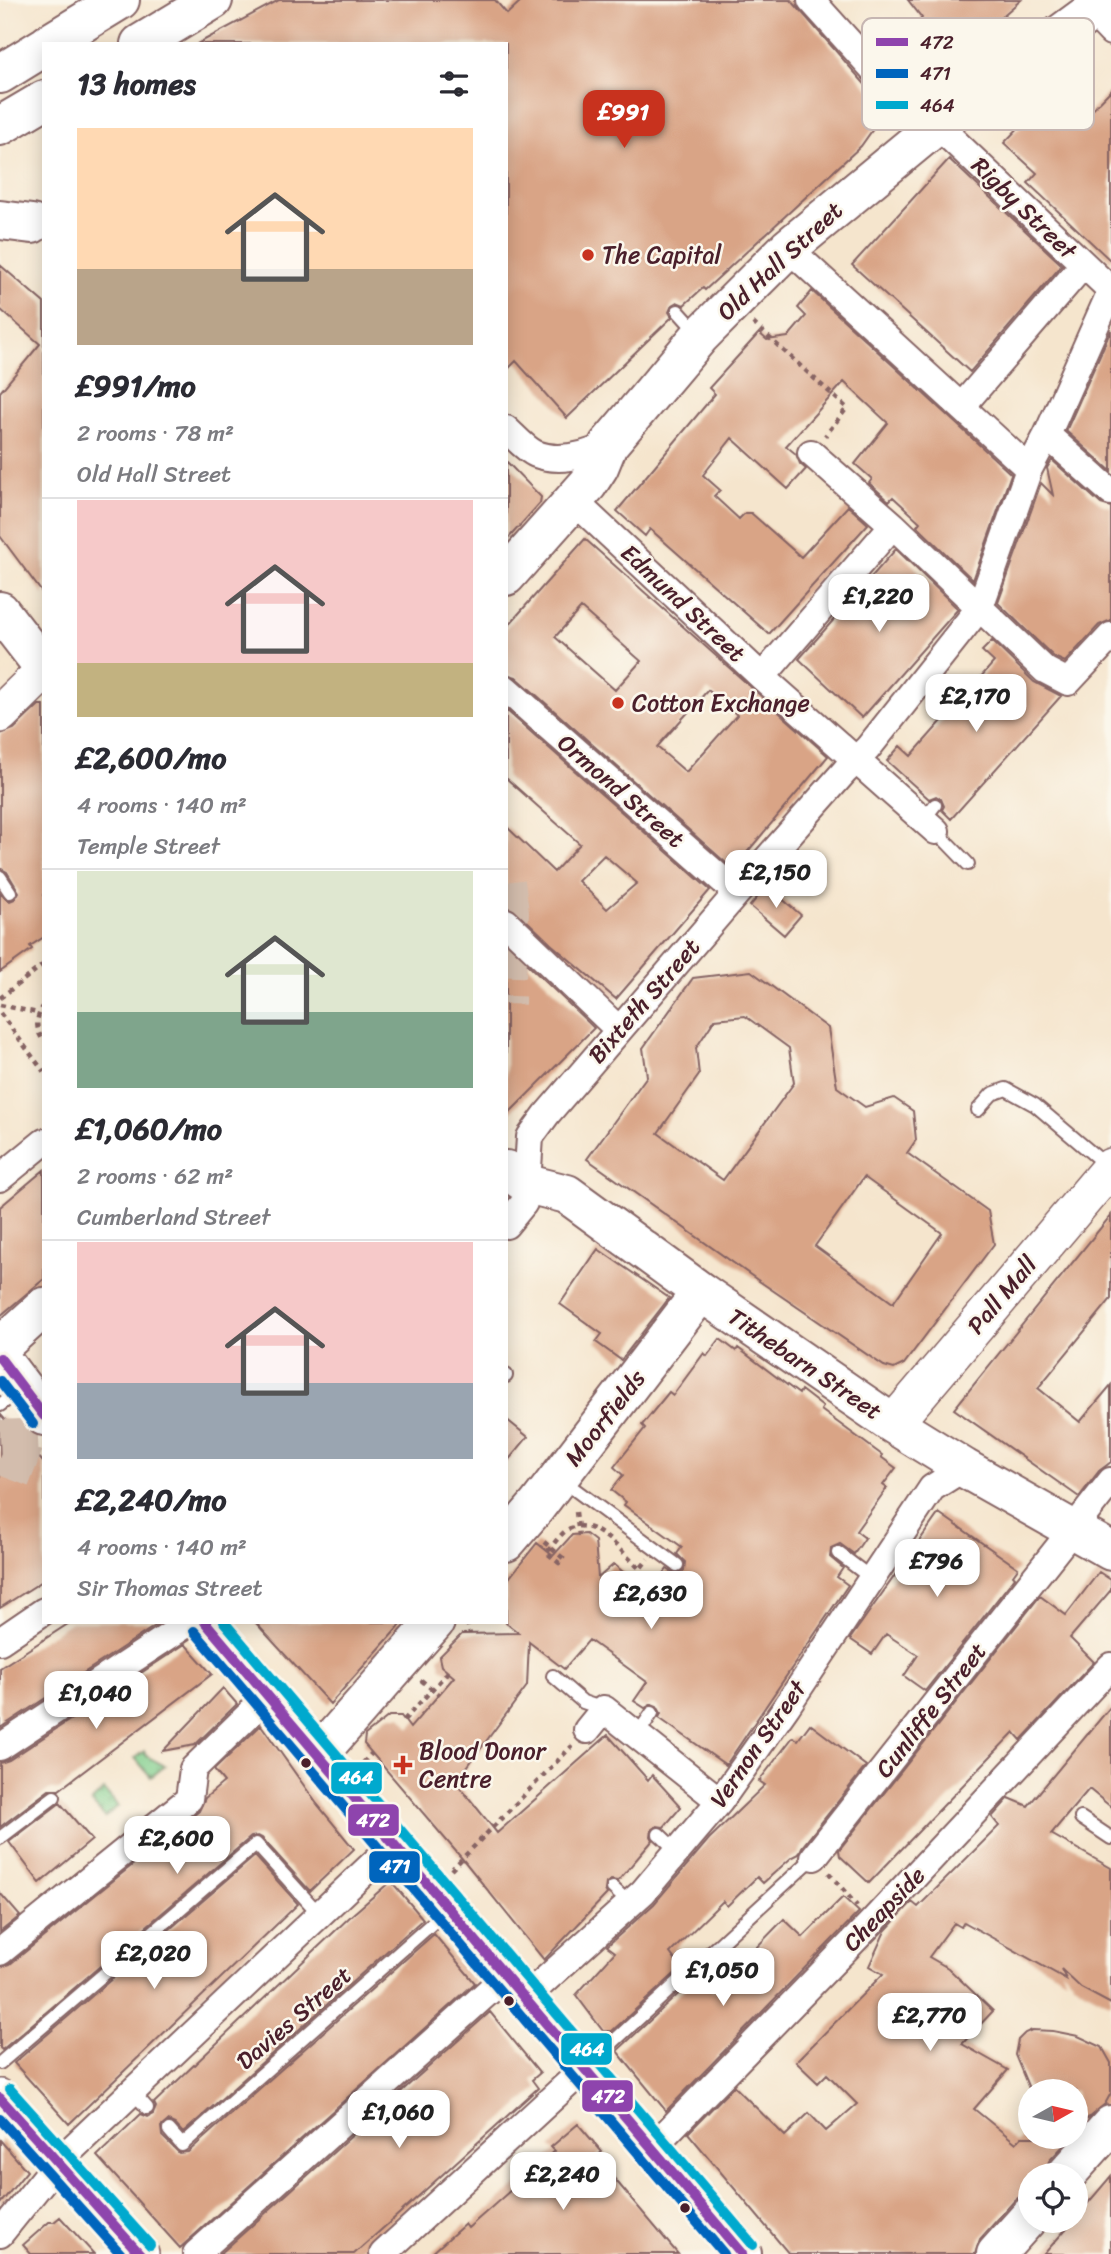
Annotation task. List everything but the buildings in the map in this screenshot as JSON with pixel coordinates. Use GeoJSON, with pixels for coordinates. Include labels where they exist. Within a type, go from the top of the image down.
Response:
{"type":"FeatureCollection","features":[{"type":"Feature","properties":{"kind":"main road"},"geometry":{"type":"LineString","coordinates":[[51,42],[120,0]]}},
{"type":"Feature","properties":{"kind":"main road"},"geometry":{"type":"LineString","coordinates":[[143,42],[213,0]]}},
{"type":"Feature","properties":{"kind":"main road"},"geometry":{"type":"LineString","coordinates":[[0,74],[42,48]]}},
{"type":"Feature","properties":{"kind":"main road"},"geometry":{"type":"LineString","coordinates":[[0,126],[42,101]]}},
{"type":"Feature","properties":{"kind":"main road","name":"Old Hall Street"},"geometry":{"type":"LineString","coordinates":[[508,574],[574,501],[599,467],[608,445],[689,323],[732,304],[788,248],[931,130]]}},
{"type":"Feature","properties":{"kind":"main road"},"geometry":{"type":"LineString","coordinates":[[0,611],[42,667]]}},
{"type":"Feature","properties":{"kind":"main road"},"geometry":{"type":"LineString","coordinates":[[0,714],[42,672]]}},
{"type":"Feature","properties":{"kind":"main road","name":"Pall Mall"},"geometry":{"type":"LineString","coordinates":[[893,1424],[1110,1168]]}},
{"type":"Feature","properties":{"kind":"main road","name":"Tithebarn Street"},"geometry":{"type":"LineString","coordinates":[[517,1177],[567,1194],[701,1292],[893,1424],[964,1468],[1111,1551]]}},
{"type":"Feature","properties":{"kind":"main road","name":"Moorfields"},"geometry":{"type":"LineString","coordinates":[[508,1540],[701,1292]]}},
{"type":"Feature","properties":{"kind":"main road"},"geometry":{"type":"LineString","coordinates":[[0,1348],[42,1309]]}},
{"type":"Feature","properties":{"kind":"main road"},"geometry":{"type":"LineString","coordinates":[[0,1358],[22,1403]]}},
{"type":"Feature","properties":{"kind":"main road"},"geometry":{"type":"LineString","coordinates":[[207,1624],[742,2254]]}},
{"type":"Feature","properties":{"kind":"main road"},"geometry":{"type":"LineString","coordinates":[[318,1755],[452,1628]]}},
{"type":"Feature","properties":{"kind":"main road"},"geometry":{"type":"LineString","coordinates":[[0,2098],[140,2254]]}},
{"type":"Feature","properties":{"kind":"main road"},"geometry":{"type":"LineString","coordinates":[[1077,2163],[1111,2125]]}},
{"type":"Feature","properties":{"kind":"main road"},"geometry":{"type":"LineString","coordinates":[[996,2254],[1018,2229]]}},
{"type":"Feature","properties":{"kind":"street","name":"Rigby Street"},"geometry":{"type":"LineString","coordinates":[[811,0],[862,56]]}},
{"type":"Feature","properties":{"kind":"street","name":"Rigby Street"},"geometry":{"type":"LineString","coordinates":[[942,130],[1111,291]]}},
{"type":"Feature","properties":{"kind":"street"},"geometry":{"type":"LineString","coordinates":[[788,248],[1029,469]]}},
{"type":"Feature","properties":{"kind":"street"},"geometry":{"type":"LineString","coordinates":[[962,407],[1083,265]]}},
{"type":"Feature","properties":{"kind":"street","name":"Bixteth Street"},"geometry":{"type":"LineString","coordinates":[[508,1223],[524,1203],[517,1177],[530,1137],[547,1114],[737,893],[868,748],[980,607],[1029,469],[1047,435],[1111,291]]}},
{"type":"Feature","properties":{"kind":"street"},"geometry":{"type":"LineString","coordinates":[[508,431],[535,454],[560,457],[587,454],[608,445]]}},
{"type":"Feature","properties":{"kind":"street"},"geometry":{"type":"LineString","coordinates":[[1047,435],[1111,492]]}},
{"type":"Feature","properties":{"kind":"street"},"geometry":{"type":"LineString","coordinates":[[811,453],[980,607],[1043,673],[1068,682],[1111,636]]}},
{"type":"Feature","properties":{"kind":"street","name":"Edmund Street"},"geometry":{"type":"LineString","coordinates":[[574,501],[855,760],[932,818]]}},
{"type":"Feature","properties":{"kind":"street"},"geometry":{"type":"LineString","coordinates":[[762,677],[893,525]]}},
{"type":"Feature","properties":{"kind":"street","name":"Ormond Street"},"geometry":{"type":"LineString","coordinates":[[508,691],[737,893]]}},
{"type":"Feature","properties":{"kind":"street"},"geometry":{"type":"LineString","coordinates":[[508,924],[619,1030]]}},
{"type":"Feature","properties":{"kind":"street"},"geometry":{"type":"LineString","coordinates":[[0,1178],[42,1144]]}},
{"type":"Feature","properties":{"kind":"street","name":"Vernon Street"},"geometry":{"type":"LineString","coordinates":[[196,2254],[621,1896],[643,1892],[668,1842],[720,1801],[787,1706],[932,1488],[964,1468]]}},
{"type":"Feature","properties":{"kind":"street","name":"Cunliffe Street"},"geometry":{"type":"LineString","coordinates":[[814,1857],[1111,1482]]}},
{"type":"Feature","properties":{"kind":"street"},"geometry":{"type":"LineString","coordinates":[[0,1641],[42,1612]]}},
{"type":"Feature","properties":{"kind":"street"},"geometry":{"type":"LineString","coordinates":[[0,1747],[187,1624]]}},
{"type":"Feature","properties":{"kind":"street","name":"Cheapside"},"geometry":{"type":"LineString","coordinates":[[652,2148],[871,1923],[1111,1666]]}},
{"type":"Feature","properties":{"kind":"street"},"geometry":{"type":"LineString","coordinates":[[0,1952],[189,1799],[193,1769],[268,1696]]}},
{"type":"Feature","properties":{"kind":"street"},"geometry":{"type":"LineString","coordinates":[[587,1730],[604,1709],[720,1801]]}},
{"type":"Feature","properties":{"kind":"street"},"geometry":{"type":"LineString","coordinates":[[0,2234],[58,2162],[140,2100],[320,1915],[394,1844]]}},
{"type":"Feature","properties":{"kind":"street"},"geometry":{"type":"LineString","coordinates":[[383,2254],[585,2068]]}},
{"type":"Feature","properties":{"kind":"lane"},"geometry":{"type":"LineString","coordinates":[[932,818],[968,864]]}},
{"type":"Feature","properties":{"kind":"lane"},"geometry":{"type":"LineString","coordinates":[[0,877],[10,892]]}},
{"type":"Feature","properties":{"kind":"lane"},"geometry":{"type":"LineString","coordinates":[[978,1110],[992,1094],[1006,1089],[1035,1105],[1110,1168]]}},
{"type":"Feature","properties":{"kind":"lane"},"geometry":{"type":"LineString","coordinates":[[559,1477],[677,1565]]}},
{"type":"Feature","properties":{"kind":"lane"},"geometry":{"type":"LineString","coordinates":[[838,1553],[871,1578]]}},
{"type":"Feature","properties":{"kind":"lane"},"geometry":{"type":"LineString","coordinates":[[553,1676],[583,1702],[604,1709]]}},
{"type":"Feature","properties":{"kind":"lane"},"geometry":{"type":"LineString","coordinates":[[637,1735],[652,1713]]}},
{"type":"Feature","properties":{"kind":"lane"},"geometry":{"type":"LineString","coordinates":[[0,1838],[54,1797]]}},
{"type":"Feature","properties":{"kind":"lane"},"geometry":{"type":"LineString","coordinates":[[1081,1818],[1111,1838]]}},
{"type":"Feature","properties":{"kind":"lane"},"geometry":{"type":"LineString","coordinates":[[0,2063],[256,1844],[320,1915]]}},
{"type":"Feature","properties":{"kind":"lane"},"geometry":{"type":"LineString","coordinates":[[585,2068],[814,1857]]}},
{"type":"Feature","properties":{"kind":"lane","name":"Davies Street"},"geometry":{"type":"LineString","coordinates":[[169,2130],[182,2145],[440,1899]]}},
{"type":"Feature","properties":{"kind":"path"},"geometry":{"type":"LineString","coordinates":[[732,304],[847,408],[811,453]]}},
{"type":"Feature","properties":{"kind":"path"},"geometry":{"type":"LineString","coordinates":[[0,998],[42,966]]}},
{"type":"Feature","properties":{"kind":"path"},"geometry":{"type":"LineString","coordinates":[[0,1004],[38,1013]]}},
{"type":"Feature","properties":{"kind":"path"},"geometry":{"type":"LineString","coordinates":[[42,1008],[36,1023],[42,1039]]}},
{"type":"Feature","properties":{"kind":"path"},"geometry":{"type":"LineString","coordinates":[[0,1013],[42,1069]]}},
{"type":"Feature","properties":{"kind":"path"},"geometry":{"type":"LineString","coordinates":[[548,1550],[571,1528],[587,1526],[598,1531],[640,1569],[649,1559]]}},
{"type":"Feature","properties":{"kind":"path"},"geometry":{"type":"LineString","coordinates":[[404,1720],[448,1672]]}},
{"type":"Feature","properties":{"kind":"path"},"geometry":{"type":"LineString","coordinates":[[440,1899],[587,1730]]}},
{"type":"Feature","properties":{"kind":"path"},"geometry":{"type":"LineString","coordinates":[[814,1857],[871,1923]]}},
{"type":"Feature","properties":{"kind":"green space"},"geometry":{"type":"Polygon","coordinates":[[[144,1751],[146,1756],[165,1766],[151,1777],[135,1758],[144,1751]]]}},
{"type":"Feature","properties":{"kind":"green space"},"geometry":{"type":"Polygon","coordinates":[[[104,1790],[118,1806],[105,1817],[91,1802],[104,1790]]]}},
{"type":"Feature","properties":{"kind":"tunnel"},"geometry":{"type":"LineString","coordinates":[[508,897],[508,958]]}},
{"type":"Feature","properties":{"kind":"tunnel"},"geometry":{"type":"LineString","coordinates":[[0,1439],[42,1437]]}},
{"type":"Feature","properties":{"kind":"tunnel"},"geometry":{"type":"LineString","coordinates":[[0,1455],[42,1471]]}},
{"type":"Feature","properties":{"kind":"transit line","name":"472"},"geometry":{"type":"LineString","coordinates":[[0,1358],[42,1413]]}},
{"type":"Feature","properties":{"kind":"transit line","name":"471"},"geometry":{"type":"LineString","coordinates":[[0,1381],[33,1424]]}},
{"type":"Feature","properties":{"kind":"transit line","name":"472"},"geometry":{"type":"LineString","coordinates":[[207,1624],[742,2254]]}},
{"type":"Feature","properties":{"kind":"transit line","name":"464"},"geometry":{"type":"LineString","coordinates":[[226,1624],[753,2245]]}},
{"type":"Feature","properties":{"kind":"transit line","name":"471"},"geometry":{"type":"LineString","coordinates":[[194,1631],[724,2254]]}},
{"type":"Feature","properties":{"kind":"transit line","name":"464"},"geometry":{"type":"LineString","coordinates":[[10,2089],[150,2245]]}},
{"type":"Feature","properties":{"kind":"transit line","name":"472"},"geometry":{"type":"LineString","coordinates":[[0,2098],[140,2254]]}},
{"type":"Feature","properties":{"kind":"transit line","name":"471"},"geometry":{"type":"LineString","coordinates":[[0,2119],[121,2254]]}},
{"type":"Feature","properties":{"kind":"place","name":"The Capital"},"geometry":{"type":"Point","coordinates":[588,255]}},
{"type":"Feature","properties":{"kind":"place","name":"Cotton Exchange"},"geometry":{"type":"Point","coordinates":[618,703]}},
{"type":"Feature","properties":{"kind":"place","name":"Blood Donor Centre"},"geometry":{"type":"Point","coordinates":[403,1765]}}]}
